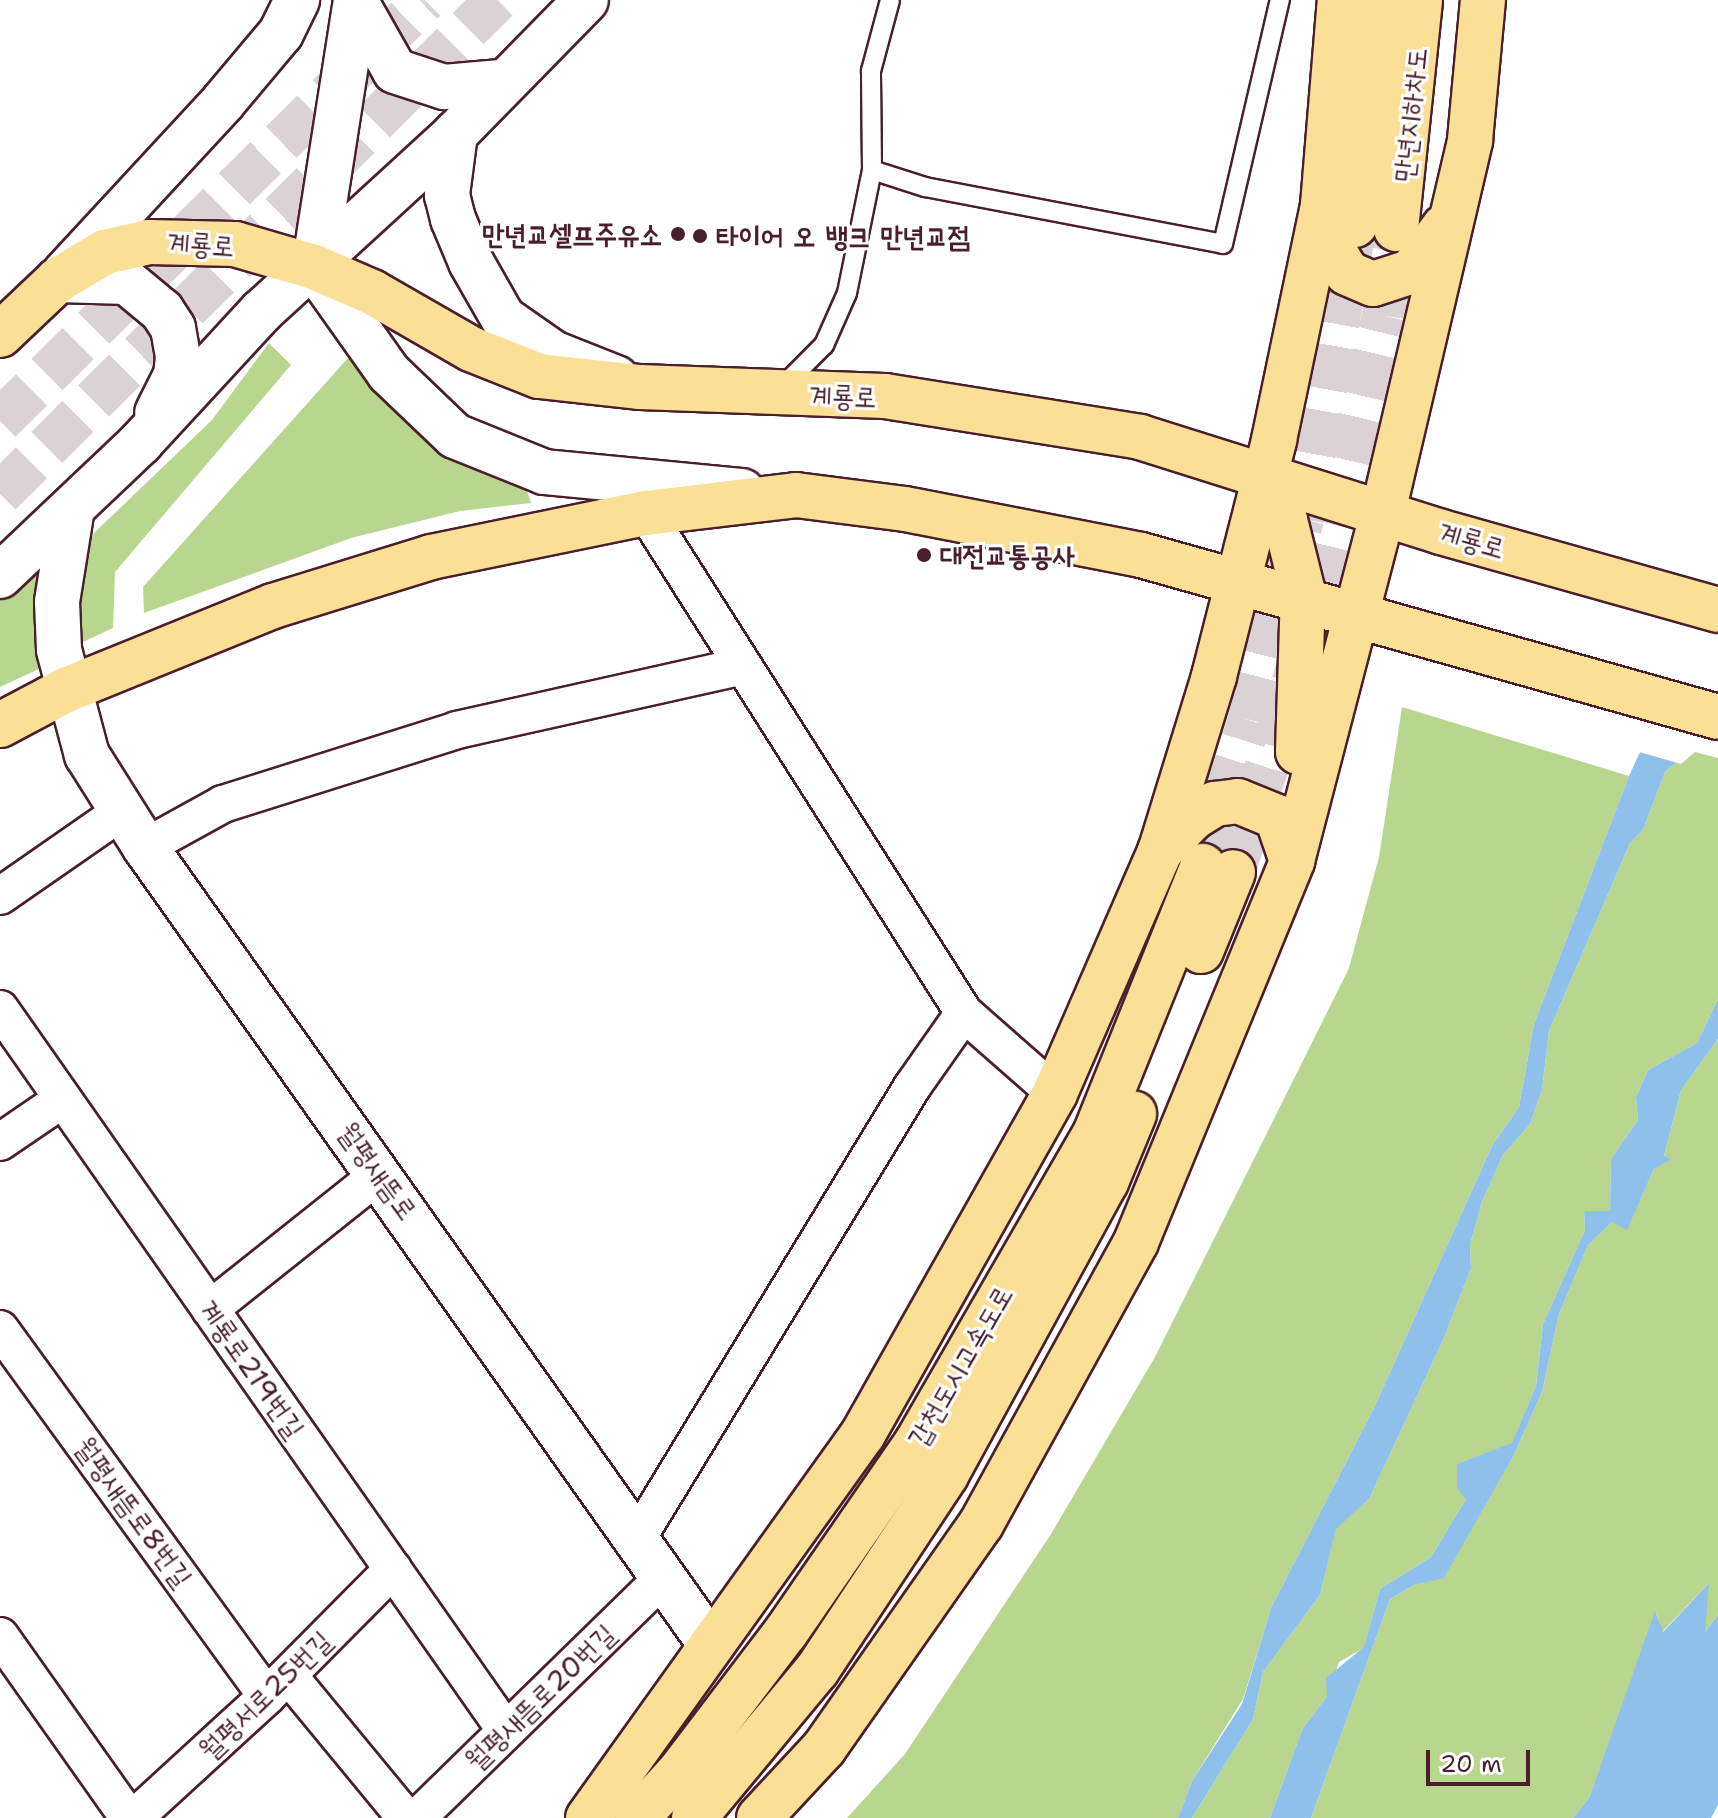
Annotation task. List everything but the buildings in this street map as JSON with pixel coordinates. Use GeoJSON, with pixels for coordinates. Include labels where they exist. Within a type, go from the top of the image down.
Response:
{"type":"FeatureCollection","features":[{"type":"Feature","properties":{"kind":"main road"},"geometry":{"type":"LineString","coordinates":[[588,1818],[709,1642],[863,1434],[1055,1093],[1160,852],[1240,582],[1265,473],[1358,220],[1340,0]]}},
{"type":"Feature","properties":{"kind":"main road","name":"만년지하차도"},"geometry":{"type":"LineString","coordinates":[[1358,220],[1383,0]]}},
{"type":"Feature","properties":{"kind":"main road","name":"만년지하차도"},"geometry":{"type":"LineString","coordinates":[[1358,220],[1420,0]]}},
{"type":"Feature","properties":{"kind":"main road"},"geometry":{"type":"LineString","coordinates":[[759,1818],[824,1748],[981,1524],[1136,1242],[1292,861],[1383,512],[1470,140],[1483,0]]}},
{"type":"Feature","properties":{"kind":"main road"},"geometry":{"type":"LineString","coordinates":[[1358,220],[1331,246],[1347,273],[1373,284],[1411,272],[1430,253],[1454,207]]}},
{"type":"Feature","properties":{"kind":"main road","name":"계룡로"},"geometry":{"type":"LineString","coordinates":[[0,335],[75,279],[105,252],[149,242],[235,244],[314,267],[372,292],[471,349],[539,376],[640,387],[885,396],[1140,437],[1265,473],[1441,532],[1718,610]]}},
{"type":"Feature","properties":{"kind":"main road"},"geometry":{"type":"LineString","coordinates":[[1265,473],[1285,520],[1303,592],[1292,861]]}},
{"type":"Feature","properties":{"kind":"main road"},"geometry":{"type":"LineString","coordinates":[[0,725],[66,690],[273,606],[431,557],[646,513],[796,495],[905,509],[1053,538],[1240,582],[1718,717]]}},
{"type":"Feature","properties":{"kind":"main road"},"geometry":{"type":"LineString","coordinates":[[1160,852],[1194,817],[1215,804],[1238,801],[1277,817],[1292,861]]}},
{"type":"Feature","properties":{"kind":"main road","name":"갑천도시고속도로"},"geometry":{"type":"LineString","coordinates":[[637,1818],[680,1771],[786,1632],[917,1442],[1095,1134],[1218,869],[1106,1182],[946,1475],[817,1670],[694,1818]]}},
{"type":"Feature","properties":{"kind":"street"},"geometry":{"type":"LineString","coordinates":[[75,279],[281,33],[297,0]]}},
{"type":"Feature","properties":{"kind":"street"},"geometry":{"type":"LineString","coordinates":[[0,576],[141,442],[262,311],[314,267],[455,134],[501,82],[586,0]]}},
{"type":"Feature","properties":{"kind":"street"},"geometry":{"type":"LineString","coordinates":[[356,1],[395,71],[444,87],[501,82]]}},
{"type":"Feature","properties":{"kind":"street"},"geometry":{"type":"LineString","coordinates":[[356,1],[314,267],[389,373],[455,436],[544,472],[796,495]]}},
{"type":"Feature","properties":{"kind":"street"},"geometry":{"type":"LineString","coordinates":[[455,134],[447,195],[453,219],[503,318],[553,353],[640,387]]}},
{"type":"Feature","properties":{"kind":"street"},"geometry":{"type":"LineString","coordinates":[[75,279],[127,282],[145,292],[173,328],[176,375],[141,442]]}},
{"type":"Feature","properties":{"kind":"street","name":"월평새뜸로"},"geometry":{"type":"LineString","coordinates":[[72,508],[57,602],[66,690],[87,755],[133,829],[638,1537],[709,1642]]}},
{"type":"Feature","properties":{"kind":"street"},"geometry":{"type":"LineString","coordinates":[[646,513],[740,667],[964,1013],[1055,1093]]}},
{"type":"Feature","properties":{"kind":"street"},"geometry":{"type":"LineString","coordinates":[[0,896],[133,829],[457,730],[740,667]]}},
{"type":"Feature","properties":{"kind":"street","name":"계룡로219번길"},"geometry":{"type":"LineString","coordinates":[[0,1009],[504,1728]]}},
{"type":"Feature","properties":{"kind":"street"},"geometry":{"type":"LineString","coordinates":[[638,1537],[912,1087],[964,1013]]}},
{"type":"Feature","properties":{"kind":"street"},"geometry":{"type":"LineString","coordinates":[[0,1142],[63,1099]]}},
{"type":"Feature","properties":{"kind":"street"},"geometry":{"type":"LineString","coordinates":[[210,1309],[380,1174]]}},
{"type":"Feature","properties":{"kind":"street","name":"월평새뜸로8번길"},"geometry":{"type":"LineString","coordinates":[[0,1329],[278,1686],[406,1818]]}},
{"type":"Feature","properties":{"kind":"street","name":"월평서로25번길"},"geometry":{"type":"LineString","coordinates":[[132,1818],[278,1686],[393,1569]]}},
{"type":"Feature","properties":{"kind":"street","name":"월평새뜸로20번길"},"geometry":{"type":"LineString","coordinates":[[417,1818],[504,1728],[664,1577]]}},
{"type":"Feature","properties":{"kind":"street"},"geometry":{"type":"LineString","coordinates":[[0,1636],[132,1818]]}},
{"type":"Feature","properties":{"kind":"lane"},"geometry":{"type":"LineString","coordinates":[[775,394],[824,345],[847,293],[872,170],[871,71],[890,0]]}},
{"type":"Feature","properties":{"kind":"lane"},"geometry":{"type":"LineString","coordinates":[[872,170],[925,187],[1223,244],[1280,0]]}},
{"type":"Feature","properties":{"kind":"green space"},"geometry":{"type":"Polygon","coordinates":[[[269,343],[291,365],[115,572],[113,628],[83,642],[70,637],[81,553],[94,533],[212,420],[269,343]]]}},
{"type":"Feature","properties":{"kind":"green space"},"geometry":{"type":"Polygon","coordinates":[[[356,349],[525,485],[531,503],[460,511],[351,538],[144,613],[143,587],[356,349]]]}},
{"type":"Feature","properties":{"kind":"green space"},"geometry":{"type":"Polygon","coordinates":[[[29,570],[48,571],[43,667],[0,687],[0,599],[29,570]]]}},
{"type":"Feature","properties":{"kind":"green space"},"geometry":{"type":"Polygon","coordinates":[[[1402,707],[1629,776],[1534,1024],[1519,1107],[1492,1146],[1373,1410],[1271,1608],[1243,1699],[1192,1781],[1178,1818],[847,1818],[905,1754],[1051,1534],[1155,1357],[1262,1143],[1349,968],[1379,857],[1402,707]]]}},
{"type":"Feature","properties":{"kind":"green space"},"geometry":{"type":"Polygon","coordinates":[[[1694,748],[1718,754],[1718,999],[1697,1043],[1648,1070],[1636,1097],[1638,1120],[1611,1159],[1610,1212],[1584,1211],[1585,1230],[1543,1324],[1536,1386],[1512,1444],[1457,1464],[1466,1499],[1431,1557],[1380,1589],[1364,1648],[1339,1662],[1327,1696],[1302,1730],[1270,1818],[1192,1818],[1253,1719],[1263,1672],[1320,1595],[1336,1528],[1369,1499],[1444,1338],[1471,1268],[1470,1245],[1482,1202],[1503,1155],[1530,1124],[1542,1090],[1549,1031],[1630,843],[1643,830],[1665,772],[1694,748]]]}},
{"type":"Feature","properties":{"kind":"green space"},"geometry":{"type":"Polygon","coordinates":[[[1718,1039],[1718,1615],[1704,1633],[1708,1584],[1662,1632],[1656,1613],[1589,1798],[1573,1818],[1311,1818],[1390,1599],[1414,1585],[1444,1577],[1513,1457],[1542,1392],[1559,1314],[1588,1245],[1613,1221],[1627,1229],[1654,1169],[1671,1159],[1664,1156],[1681,1090],[1718,1039]]]}},
{"type":"Feature","properties":{"kind":"water"},"geometry":{"type":"Polygon","coordinates":[[[1718,582],[1694,748],[1665,772],[1643,830],[1630,843],[1549,1031],[1542,1090],[1530,1124],[1503,1155],[1482,1202],[1470,1245],[1471,1268],[1444,1338],[1369,1499],[1336,1529],[1320,1595],[1263,1672],[1253,1719],[1192,1818],[1178,1818],[1192,1781],[1242,1704],[1271,1608],[1373,1410],[1492,1146],[1519,1107],[1534,1024],[1629,776],[1718,582]]]}},
{"type":"Feature","properties":{"kind":"water"},"geometry":{"type":"Polygon","coordinates":[[[1718,999],[1718,1039],[1681,1090],[1664,1156],[1672,1159],[1654,1169],[1627,1230],[1612,1222],[1588,1245],[1559,1314],[1542,1392],[1513,1457],[1444,1578],[1414,1585],[1390,1599],[1311,1818],[1270,1818],[1302,1730],[1327,1696],[1326,1678],[1364,1647],[1380,1589],[1431,1557],[1466,1499],[1457,1488],[1457,1464],[1512,1443],[1536,1386],[1543,1324],[1585,1230],[1584,1211],[1610,1211],[1611,1159],[1638,1120],[1636,1097],[1648,1070],[1697,1043],[1718,999]]]}},
{"type":"Feature","properties":{"kind":"water"},"geometry":{"type":"Polygon","coordinates":[[[1709,1583],[1705,1632],[1718,1615],[1718,1805],[1711,1818],[1573,1818],[1589,1798],[1655,1611],[1663,1632],[1709,1583]]]}},
{"type":"Feature","properties":{"kind":"pier"},"geometry":{"type":"Polygon","coordinates":[[[1718,578],[1718,758],[1695,752],[1681,764],[1636,751],[1718,578]]]}},
{"type":"Feature","properties":{"kind":"tunnel"},"geometry":{"type":"LineString","coordinates":[[0,421],[425,0]]}},
{"type":"Feature","properties":{"kind":"tunnel"},"geometry":{"type":"LineString","coordinates":[[0,494],[497,0]]}},
{"type":"Feature","properties":{"kind":"tunnel"},"geometry":{"type":"LineString","coordinates":[[1233,872],[1303,653],[1384,316],[1396,229]]}},
{"type":"Feature","properties":{"kind":"tunnel"},"geometry":{"type":"LineString","coordinates":[[1203,866],[1250,720],[1302,519],[1353,235]]}},
{"type":"Feature","properties":{"kind":"place","name":"만년교셀프주유소"},"geometry":{"type":"Point","coordinates":[678,234]}},
{"type":"Feature","properties":{"kind":"place","name":"타이어 오 뱅크 만년교점"},"geometry":{"type":"Point","coordinates":[700,236]}},
{"type":"Feature","properties":{"kind":"place","name":"대전교통공사"},"geometry":{"type":"Point","coordinates":[924,555]}}]}
